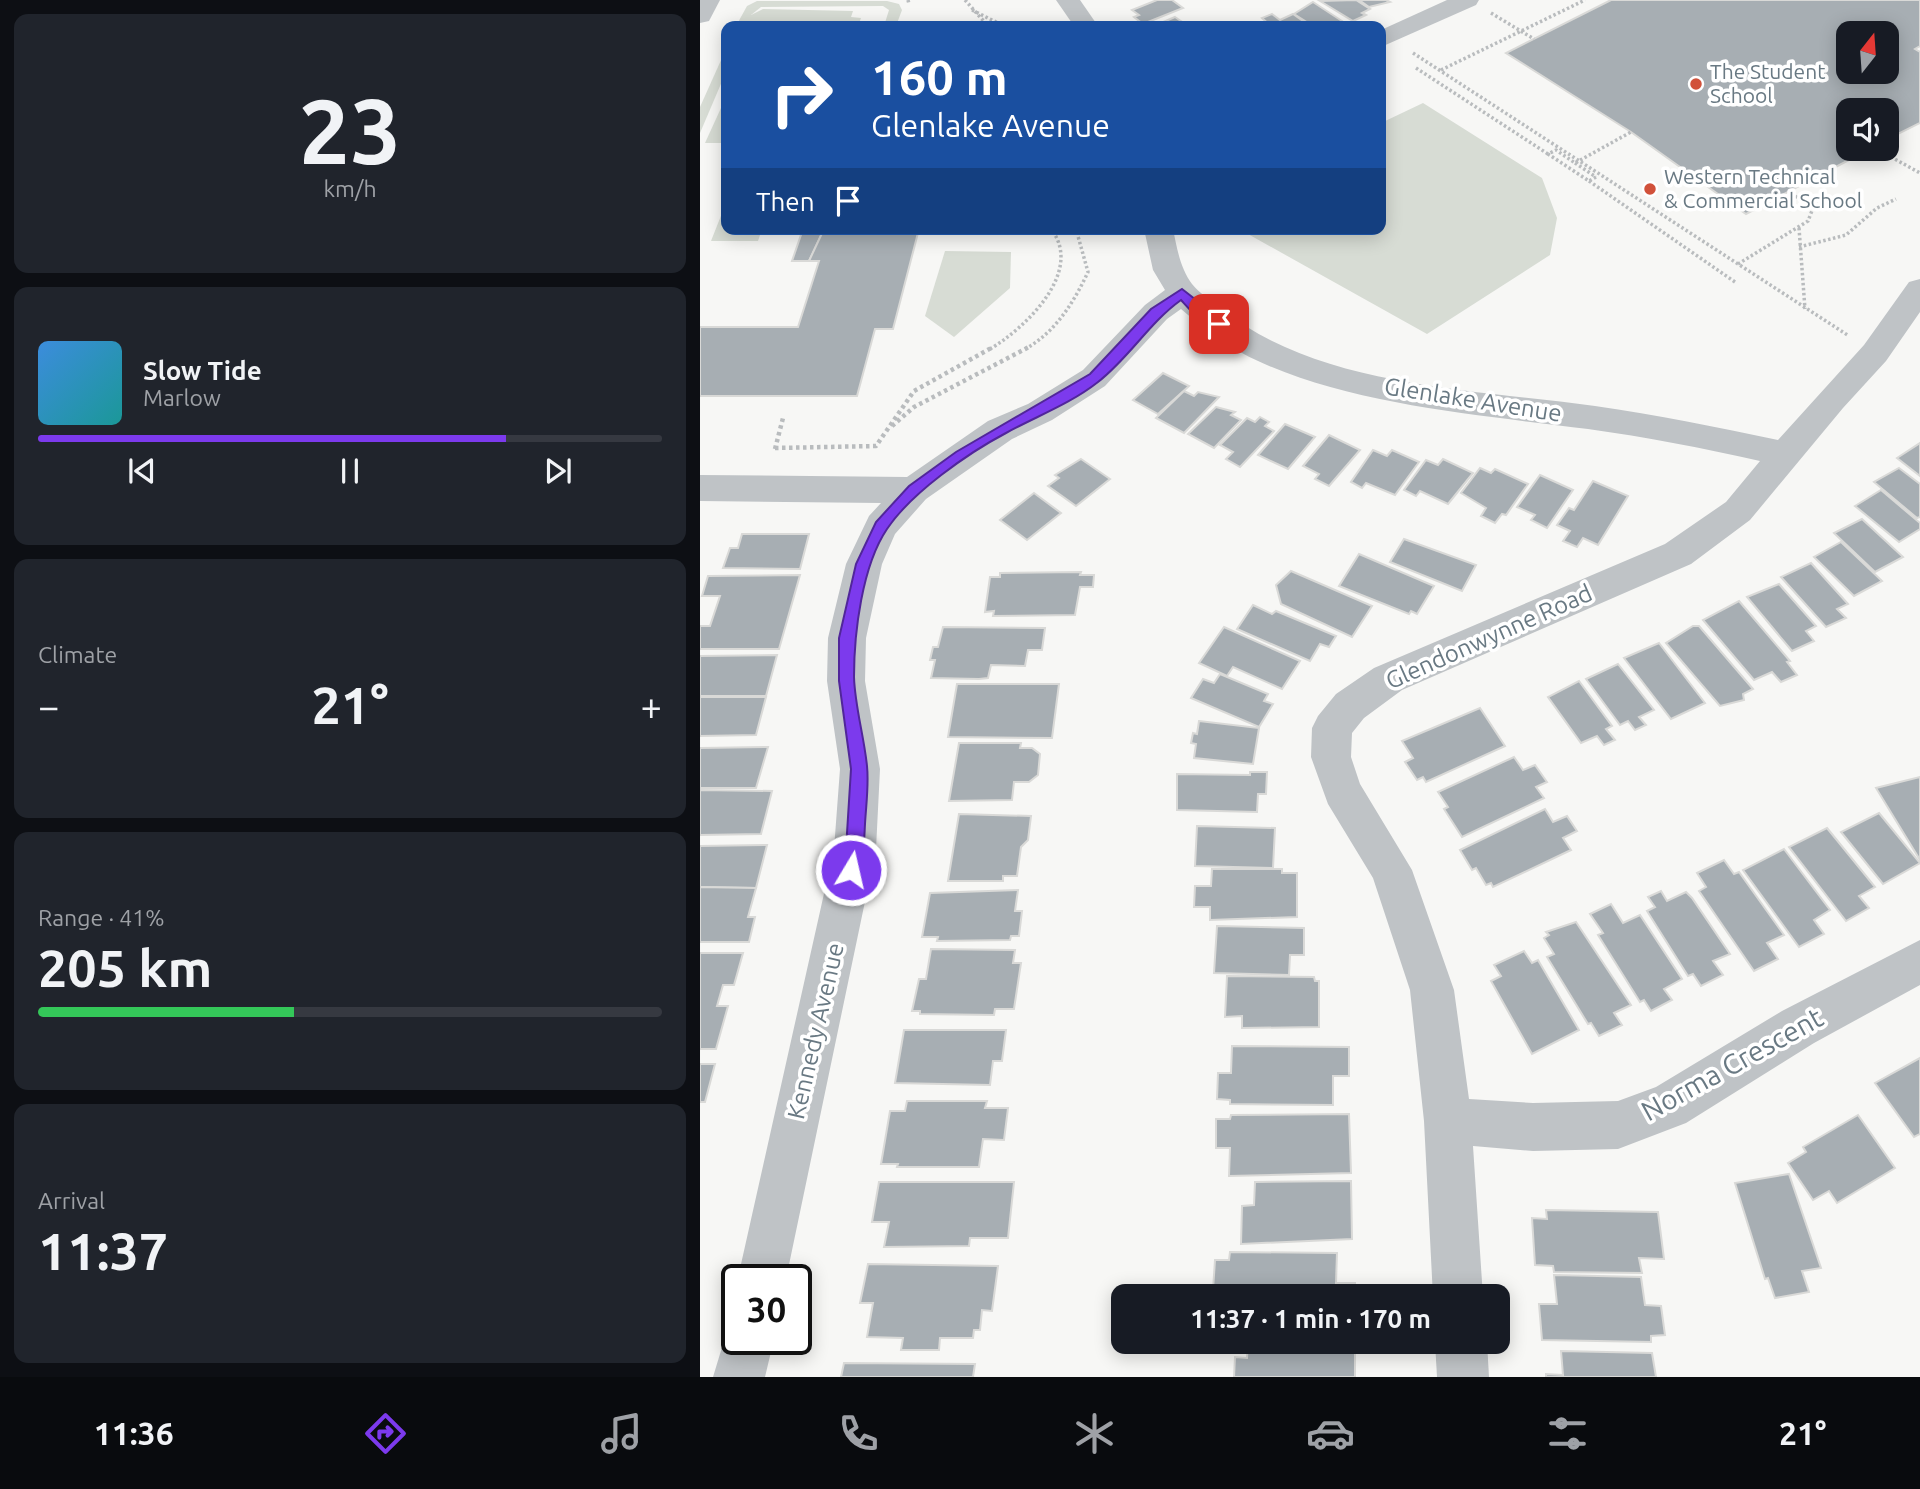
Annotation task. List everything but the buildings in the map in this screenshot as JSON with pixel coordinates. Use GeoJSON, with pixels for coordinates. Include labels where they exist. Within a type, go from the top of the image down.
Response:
{"type":"FeatureCollection","features":[{"type":"Feature","properties":{"kind":"street"},"geometry":{"type":"LineString","coordinates":[[700,16],[708,0]]}},
{"type":"Feature","properties":{"kind":"street"},"geometry":{"type":"LineString","coordinates":[[1068,0],[1083,21]]}},
{"type":"Feature","properties":{"kind":"street"},"geometry":{"type":"LineString","coordinates":[[1386,37],[1476,5]]}},
{"type":"Feature","properties":{"kind":"street"},"geometry":{"type":"LineString","coordinates":[[1159,235],[1168,270],[1182,293]]}},
{"type":"Feature","properties":{"kind":"street","name":"Glendonwynne Road"},"geometry":{"type":"LineString","coordinates":[[1457,1284],[1448,1121],[1432,990],[1391,870],[1342,791],[1331,757],[1332,728],[1349,706],[1388,679],[1678,554],[1738,512],[1784,454],[1875,353],[1911,322],[1920,289]]}},
{"type":"Feature","properties":{"kind":"street","name":"Glenlake Avenue"},"geometry":{"type":"LineString","coordinates":[[1182,293],[1201,314],[1236,335],[1305,368],[1353,381],[1645,425],[1784,454]]}},
{"type":"Feature","properties":{"kind":"street","name":"Kennedy Avenue"},"geometry":{"type":"LineString","coordinates":[[764,1264],[855,849],[860,769],[846,681],[847,638],[853,600],[864,564],[881,526],[914,490],[1000,430],[1040,412],[1094,378],[1156,312],[1182,293]]}},
{"type":"Feature","properties":{"kind":"street"},"geometry":{"type":"LineString","coordinates":[[700,488],[914,490]]}},
{"type":"Feature","properties":{"kind":"street","name":"Norma Crescent"},"geometry":{"type":"LineString","coordinates":[[1448,1121],[1533,1127],[1618,1125],[1669,1106],[1798,1027],[1920,961]]}},
{"type":"Feature","properties":{"kind":"street"},"geometry":{"type":"LineString","coordinates":[[1461,1354],[1462,1377]]}},
{"type":"Feature","properties":{"kind":"street"},"geometry":{"type":"LineString","coordinates":[[739,1377],[744,1355]]}},
{"type":"Feature","properties":{"kind":"path"},"geometry":{"type":"LineString","coordinates":[[965,0],[983,21]]}},
{"type":"Feature","properties":{"kind":"path"},"geometry":{"type":"LineString","coordinates":[[1441,71],[1585,0]]}},
{"type":"Feature","properties":{"kind":"path"},"geometry":{"type":"LineString","coordinates":[[1476,5],[1534,39]]}},
{"type":"Feature","properties":{"kind":"path"},"geometry":{"type":"LineString","coordinates":[[972,10],[994,21]]}},
{"type":"Feature","properties":{"kind":"path"},"geometry":{"type":"LineString","coordinates":[[1419,57],[1580,159],[1852,339]]}},
{"type":"Feature","properties":{"kind":"path"},"geometry":{"type":"LineString","coordinates":[[1416,68],[1589,181],[1735,282]]}},
{"type":"Feature","properties":{"kind":"path"},"geometry":{"type":"LineString","coordinates":[[1574,163],[1631,132]]}},
{"type":"Feature","properties":{"kind":"path"},"geometry":{"type":"LineString","coordinates":[[1548,155],[1556,150],[1596,177],[1589,181]]}},
{"type":"Feature","properties":{"kind":"path"},"geometry":{"type":"LineString","coordinates":[[1898,161],[1920,173]]}},
{"type":"Feature","properties":{"kind":"path"},"geometry":{"type":"LineString","coordinates":[[1738,264],[1808,221],[1813,208],[1795,196]]}},
{"type":"Feature","properties":{"kind":"path"},"geometry":{"type":"LineString","coordinates":[[1799,247],[1829,242],[1851,233],[1882,202],[1896,199]]}},
{"type":"Feature","properties":{"kind":"path"},"geometry":{"type":"LineString","coordinates":[[1798,227],[1805,309]]}},
{"type":"Feature","properties":{"kind":"path"},"geometry":{"type":"LineString","coordinates":[[775,449],[876,446],[918,388],[1007,340],[1036,316],[1053,287],[1062,253],[1056,235]]}},
{"type":"Feature","properties":{"kind":"path"},"geometry":{"type":"LineString","coordinates":[[885,433],[914,407],[1038,342],[1074,302],[1088,272],[1078,235]]}},
{"type":"Feature","properties":{"kind":"path"},"geometry":{"type":"LineString","coordinates":[[773,456],[783,418]]}},
{"type":"Feature","properties":{"kind":"shaded area"},"geometry":{"type":"Polygon","coordinates":[[[757,1],[887,1],[899,4],[902,10],[898,21],[886,21],[889,10],[883,6],[761,7],[751,15],[763,9],[853,11],[851,17],[861,18],[860,21],[739,21],[747,6],[757,1]]]}},
{"type":"Feature","properties":{"kind":"shaded area"},"geometry":{"type":"Polygon","coordinates":[[[721,60],[721,84],[700,133],[700,107],[721,60]]]}},
{"type":"Feature","properties":{"kind":"shaded area"},"geometry":{"type":"Polygon","coordinates":[[[1423,103],[1542,178],[1557,218],[1550,255],[1427,334],[1250,235],[1386,235],[1386,121],[1423,103]]]}},
{"type":"Feature","properties":{"kind":"shaded area"},"geometry":{"type":"Polygon","coordinates":[[[721,108],[721,143],[705,143],[721,108]]]}},
{"type":"Feature","properties":{"kind":"shaded area"},"geometry":{"type":"Polygon","coordinates":[[[721,216],[721,235],[760,235],[758,241],[711,241],[721,216]]]}},
{"type":"Feature","properties":{"kind":"shaded area"},"geometry":{"type":"Polygon","coordinates":[[[945,251],[1011,252],[1010,288],[954,337],[925,316],[945,251]]]}},
{"type":"Feature","properties":{"kind":"place","name":"The Student School"},"geometry":{"type":"Point","coordinates":[1696,84]}},
{"type":"Feature","properties":{"kind":"place","name":"Western Technical & Commercial School"},"geometry":{"type":"Point","coordinates":[1650,189]}},
{"type":"Feature","properties":{"kind":"route"},"geometry":{"type":"LineString","coordinates":[[851,870],[859,809],[860,769],[846,681],[847,638],[853,600],[864,564],[881,526],[914,490],[961,456],[1000,430],[1040,412],[1094,378],[1156,312],[1182,293],[1201,314],[1219,324]]}}]}
